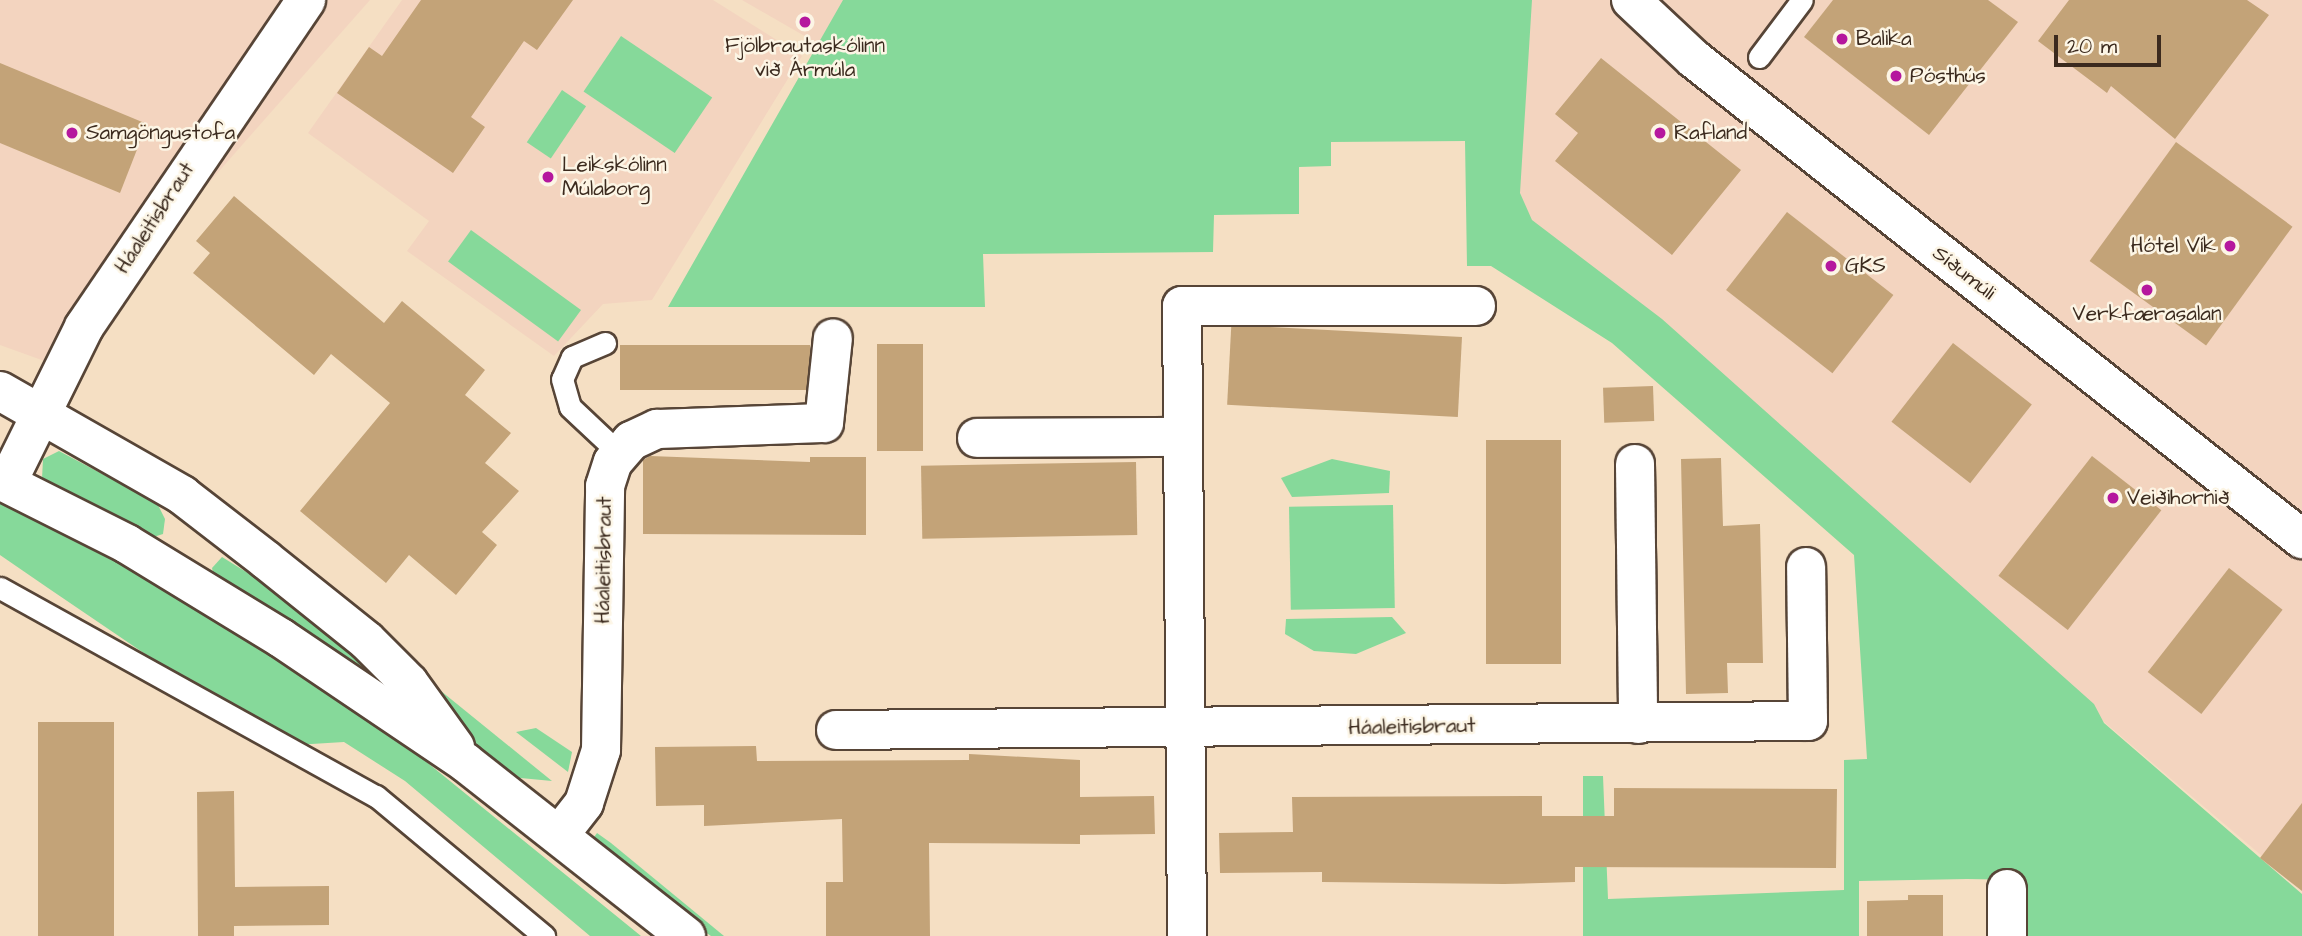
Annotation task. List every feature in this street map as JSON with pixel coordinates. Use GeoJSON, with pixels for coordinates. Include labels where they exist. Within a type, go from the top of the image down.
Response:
{"type":"FeatureCollection","features":[{"type":"Feature","properties":{"kind":"street","name":"Háaleitisbraut"},"geometry":{"type":"LineString","coordinates":[[306,0],[153,219],[84,327],[43,411],[3,482],[235,608],[466,763],[560,834],[685,936]]}},
{"type":"Feature","properties":{"kind":"street","name":"Síðumúli"},"geometry":{"type":"LineString","coordinates":[[1631,0],[1694,59],[2302,539]]}},
{"type":"Feature","properties":{"kind":"street"},"geometry":{"type":"LineString","coordinates":[[1186,936],[1182,306],[1476,306]]}},
{"type":"Feature","properties":{"kind":"street"},"geometry":{"type":"LineString","coordinates":[[618,453],[657,429],[824,424],[833,338]]}},
{"type":"Feature","properties":{"kind":"street","name":"Háaleitisbraut"},"geometry":{"type":"LineString","coordinates":[[0,391],[43,411],[181,495],[367,641],[409,683],[466,763]]}},
{"type":"Feature","properties":{"kind":"street"},"geometry":{"type":"LineString","coordinates":[[977,438],[1183,437]]}},
{"type":"Feature","properties":{"kind":"street","name":"Háaleitisbraut"},"geometry":{"type":"LineString","coordinates":[[560,834],[584,803],[600,750],[605,486],[618,453]]}},
{"type":"Feature","properties":{"kind":"street"},"geometry":{"type":"LineString","coordinates":[[1635,464],[1638,724]]}},
{"type":"Feature","properties":{"kind":"street","name":"Háaleitisbraut"},"geometry":{"type":"LineString","coordinates":[[836,730],[1185,729],[1808,721],[1806,567]]}},
{"type":"Feature","properties":{"kind":"street"},"geometry":{"type":"LineString","coordinates":[[2007,889],[2007,936]]}},
{"type":"Feature","properties":{"kind":"lane"},"geometry":{"type":"LineString","coordinates":[[1759,57],[1802,0]]}},
{"type":"Feature","properties":{"kind":"lane"},"geometry":{"type":"LineString","coordinates":[[605,343],[572,357],[562,379],[570,407],[618,453]]}},
{"type":"Feature","properties":{"kind":"lane"},"geometry":{"type":"LineString","coordinates":[[0,588],[376,796],[544,936]]}},
{"type":"Feature","properties":{"kind":"shaded area"},"geometry":{"type":"Polygon","coordinates":[[[0,0],[370,0],[50,363],[0,345],[0,0]]]}},
{"type":"Feature","properties":{"kind":"shaded area","name":"Leikskólinn Múlaborg"},"geometry":{"type":"Polygon","coordinates":[[[402,0],[713,0],[802,56],[652,300],[603,304],[554,356],[407,251],[429,221],[308,133],[402,0]]]}},
{"type":"Feature","properties":{"kind":"shaded area"},"geometry":{"type":"Polygon","coordinates":[[[742,0],[940,0],[869,73],[742,0]]]}},
{"type":"Feature","properties":{"kind":"shaded area"},"geometry":{"type":"Polygon","coordinates":[[[1381,0],[2302,0],[2302,890],[1512,219],[1381,0]]]}},
{"type":"Feature","properties":{"kind":"green space"},"geometry":{"type":"Polygon","coordinates":[[[843,0],[1532,0],[1520,193],[1532,220],[1662,319],[2094,704],[2104,723],[2302,894],[2302,936],[2028,936],[2026,880],[1967,879],[1859,881],[1859,936],[1583,936],[1583,776],[1603,776],[1608,899],[1844,890],[1844,760],[1867,759],[1854,555],[1612,343],[1491,266],[1467,266],[1465,141],[1331,142],[1331,166],[1299,167],[1299,214],[1214,215],[1213,252],[983,254],[985,307],[668,307],[843,0]]]}},
{"type":"Feature","properties":{"kind":"green space"},"geometry":{"type":"Polygon","coordinates":[[[621,36],[712,98],[675,153],[584,92],[621,36]]]}},
{"type":"Feature","properties":{"kind":"green space"},"geometry":{"type":"Polygon","coordinates":[[[562,90],[586,106],[551,158],[527,142],[562,90]]]}},
{"type":"Feature","properties":{"kind":"green space"},"geometry":{"type":"Polygon","coordinates":[[[471,230],[581,310],[558,341],[448,262],[471,230]]]}},
{"type":"Feature","properties":{"kind":"green space"},"geometry":{"type":"Polygon","coordinates":[[[59,451],[157,503],[165,519],[163,534],[147,539],[52,493],[42,479],[43,459],[59,451]]]}},
{"type":"Feature","properties":{"kind":"green space"},"geometry":{"type":"Polygon","coordinates":[[[1332,459],[1390,471],[1389,493],[1292,497],[1281,478],[1332,459]]]}},
{"type":"Feature","properties":{"kind":"green space"},"geometry":{"type":"Polygon","coordinates":[[[0,499],[135,565],[339,691],[641,936],[590,936],[405,781],[344,742],[295,745],[207,696],[48,588],[0,555],[0,499]]]}},
{"type":"Feature","properties":{"kind":"green space"},"geometry":{"type":"Polygon","coordinates":[[[1393,505],[1395,608],[1291,610],[1289,507],[1393,505]]]}},
{"type":"Feature","properties":{"kind":"green space"},"geometry":{"type":"Polygon","coordinates":[[[222,557],[332,625],[377,671],[371,682],[215,581],[212,568],[222,557]]]}},
{"type":"Feature","properties":{"kind":"green space"},"geometry":{"type":"Polygon","coordinates":[[[1392,617],[1406,633],[1356,654],[1314,651],[1285,634],[1286,619],[1392,617]]]}},
{"type":"Feature","properties":{"kind":"green space"},"geometry":{"type":"Polygon","coordinates":[[[420,674],[552,781],[510,777],[462,733],[420,674]]]}},
{"type":"Feature","properties":{"kind":"green space"},"geometry":{"type":"Polygon","coordinates":[[[536,728],[572,752],[568,772],[516,732],[536,728]]]}},
{"type":"Feature","properties":{"kind":"green space"},"geometry":{"type":"Polygon","coordinates":[[[597,833],[724,936],[711,936],[651,895],[592,840],[597,833]]]}},
{"type":"Feature","properties":{"kind":"building"},"geometry":{"type":"Polygon","coordinates":[[[421,0],[573,0],[537,50],[524,41],[471,117],[485,127],[453,173],[337,93],[369,47],[382,56],[421,0]]]}},
{"type":"Feature","properties":{"kind":"building"},"geometry":{"type":"Polygon","coordinates":[[[1833,0],[1988,0],[2018,22],[1929,135],[1804,37],[1833,0]]]}},
{"type":"Feature","properties":{"kind":"building"},"geometry":{"type":"Polygon","coordinates":[[[2069,0],[2247,0],[2269,15],[2175,139],[2111,86],[2107,93],[2038,41],[2069,0]]]}},
{"type":"Feature","properties":{"kind":"building"},"geometry":{"type":"Polygon","coordinates":[[[1601,58],[1741,170],[1672,255],[1555,161],[1578,133],[1555,114],[1601,58]]]}},
{"type":"Feature","properties":{"kind":"building","name":"Samgöngustofa"},"geometry":{"type":"Polygon","coordinates":[[[0,63],[147,124],[120,193],[0,143],[0,63]]]}},
{"type":"Feature","properties":{"kind":"building"},"geometry":{"type":"Polygon","coordinates":[[[2176,142],[2292,227],[2206,346],[2090,261],[2176,142]]]}},
{"type":"Feature","properties":{"kind":"building"},"geometry":{"type":"Polygon","coordinates":[[[234,196],[384,323],[402,301],[485,370],[465,395],[511,433],[485,463],[519,491],[482,532],[497,545],[456,595],[409,555],[386,583],[300,511],[390,403],[331,354],[314,375],[193,273],[210,253],[196,241],[234,196]]]}},
{"type":"Feature","properties":{"kind":"building"},"geometry":{"type":"Polygon","coordinates":[[[1787,212],[1893,295],[1832,373],[1726,290],[1787,212]]]}},
{"type":"Feature","properties":{"kind":"building"},"geometry":{"type":"Polygon","coordinates":[[[1231,325],[1462,337],[1458,417],[1227,405],[1231,325]]]}},
{"type":"Feature","properties":{"kind":"building"},"geometry":{"type":"Polygon","coordinates":[[[1953,343],[2032,405],[1970,483],[1891,422],[1953,343]]]}},
{"type":"Feature","properties":{"kind":"building"},"geometry":{"type":"Polygon","coordinates":[[[877,344],[923,344],[923,451],[877,451],[877,344]]]}},
{"type":"Feature","properties":{"kind":"building"},"geometry":{"type":"Polygon","coordinates":[[[620,345],[810,345],[810,390],[620,390],[620,345]]]}},
{"type":"Feature","properties":{"kind":"building"},"geometry":{"type":"Polygon","coordinates":[[[1653,386],[1654,421],[1604,423],[1603,388],[1653,386]]]}},
{"type":"Feature","properties":{"kind":"building"},"geometry":{"type":"Polygon","coordinates":[[[1486,440],[1561,440],[1561,664],[1486,664],[1486,440]]]}},
{"type":"Feature","properties":{"kind":"building"},"geometry":{"type":"Polygon","coordinates":[[[650,456],[810,462],[810,457],[866,457],[866,535],[643,534],[643,460],[650,456]]]}},
{"type":"Feature","properties":{"kind":"building"},"geometry":{"type":"Polygon","coordinates":[[[2092,456],[2161,510],[2068,630],[1998,576],[2092,456]]]}},
{"type":"Feature","properties":{"kind":"building"},"geometry":{"type":"Polygon","coordinates":[[[1721,458],[1723,526],[1760,524],[1763,663],[1727,663],[1728,693],[1686,694],[1681,459],[1721,458]]]}},
{"type":"Feature","properties":{"kind":"building"},"geometry":{"type":"Polygon","coordinates":[[[1136,462],[1137,535],[922,539],[921,466],[1136,462]]]}},
{"type":"Feature","properties":{"kind":"building"},"geometry":{"type":"Polygon","coordinates":[[[2229,568],[2283,610],[2201,714],[2148,672],[2229,568]]]}},
{"type":"Feature","properties":{"kind":"building"},"geometry":{"type":"Polygon","coordinates":[[[38,722],[114,722],[114,936],[38,936],[38,722]]]}},
{"type":"Feature","properties":{"kind":"building"},"geometry":{"type":"Polygon","coordinates":[[[756,746],[757,761],[969,760],[969,754],[1080,760],[1080,797],[1154,796],[1155,834],[1080,835],[1080,844],[929,843],[930,936],[826,936],[826,882],[843,882],[842,819],[704,826],[704,805],[656,806],[655,747],[756,746]]]}},
{"type":"Feature","properties":{"kind":"building"},"geometry":{"type":"Polygon","coordinates":[[[1614,788],[1837,789],[1836,868],[1575,867],[1575,882],[1504,884],[1322,882],[1322,872],[1220,873],[1219,833],[1293,832],[1292,797],[1542,796],[1542,816],[1614,816],[1614,788]]]}},
{"type":"Feature","properties":{"kind":"building"},"geometry":{"type":"Polygon","coordinates":[[[234,791],[235,887],[329,886],[329,925],[234,926],[234,936],[198,936],[197,792],[234,791]]]}},
{"type":"Feature","properties":{"kind":"building"},"geometry":{"type":"Polygon","coordinates":[[[2302,803],[2302,891],[2260,858],[2302,803]]]}},
{"type":"Feature","properties":{"kind":"building"},"geometry":{"type":"Polygon","coordinates":[[[1908,895],[1943,895],[1943,936],[1867,936],[1867,901],[1908,900],[1908,895]]]}},
{"type":"Feature","properties":{"kind":"place","name":"Fjölbrautaskólinn við Ármúla"},"geometry":{"type":"Point","coordinates":[805,22]}},
{"type":"Feature","properties":{"kind":"place","name":"Balika"},"geometry":{"type":"Point","coordinates":[1842,39]}},
{"type":"Feature","properties":{"kind":"place","name":"Pósthús"},"geometry":{"type":"Point","coordinates":[1896,76]}},
{"type":"Feature","properties":{"kind":"place","name":"Samgöngustofa"},"geometry":{"type":"Point","coordinates":[72,133]}},
{"type":"Feature","properties":{"kind":"place","name":"Rafland"},"geometry":{"type":"Point","coordinates":[1660,133]}},
{"type":"Feature","properties":{"kind":"place","name":"Leikskólinn Múlaborg"},"geometry":{"type":"Point","coordinates":[548,177]}},
{"type":"Feature","properties":{"kind":"place","name":"Hótel Vík"},"geometry":{"type":"Point","coordinates":[2230,246]}},
{"type":"Feature","properties":{"kind":"place","name":"GKS"},"geometry":{"type":"Point","coordinates":[1831,266]}},
{"type":"Feature","properties":{"kind":"place","name":"Verkfærasalan"},"geometry":{"type":"Point","coordinates":[2147,290]}},
{"type":"Feature","properties":{"kind":"place","name":"Veiðihornið"},"geometry":{"type":"Point","coordinates":[2113,498]}}]}
